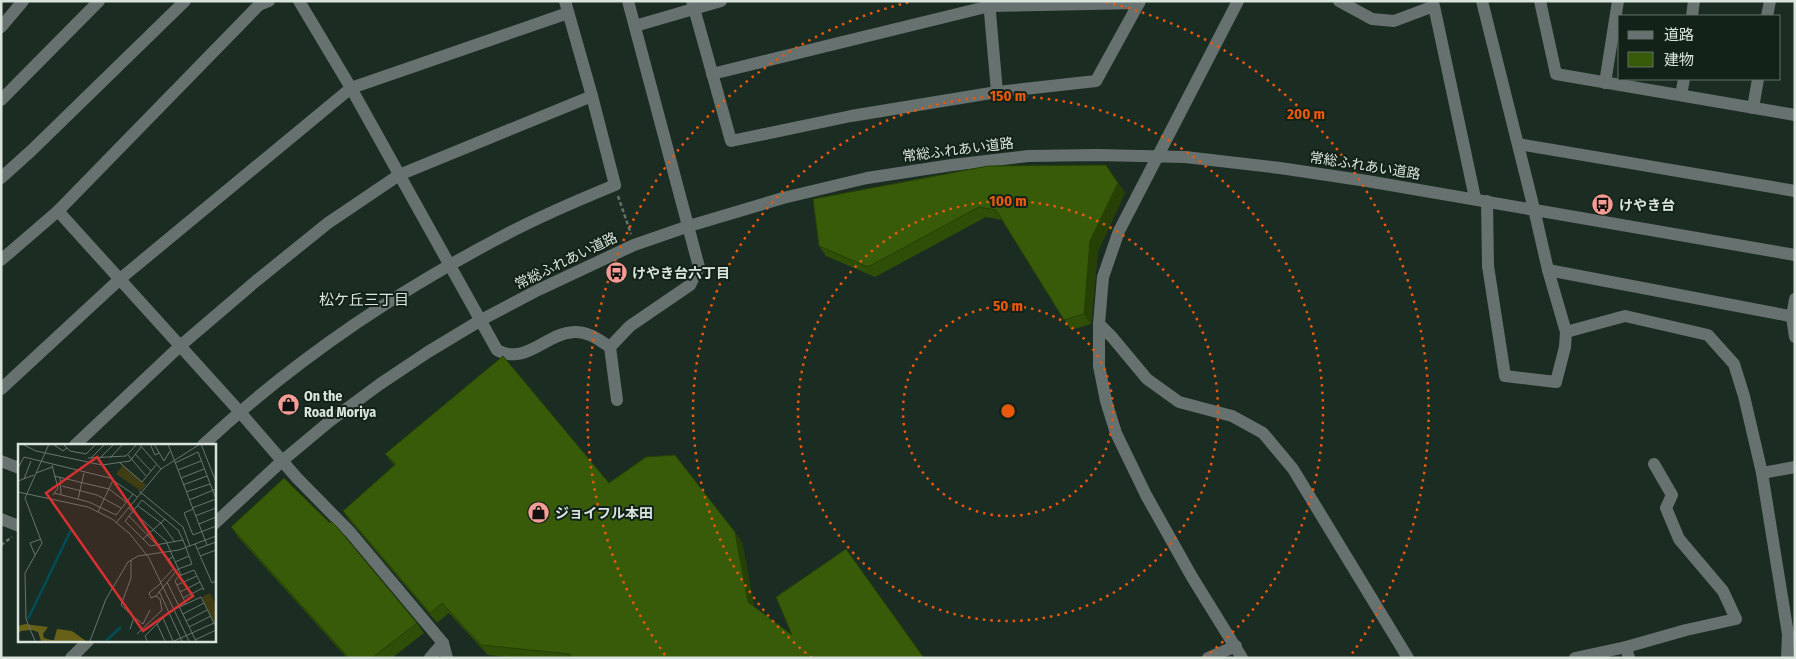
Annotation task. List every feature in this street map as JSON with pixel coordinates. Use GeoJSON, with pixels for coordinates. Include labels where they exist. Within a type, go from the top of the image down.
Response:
{"type":"FeatureCollection","features":[{"type":"Feature","properties":{"kind":"street"},"geometry":{"type":"LineString","coordinates":[[1,27],[23,1]]}},
{"type":"Feature","properties":{"kind":"street"},"geometry":{"type":"LineString","coordinates":[[1,100],[99,1]]}},
{"type":"Feature","properties":{"kind":"street"},"geometry":{"type":"LineString","coordinates":[[1,178],[185,1]]}},
{"type":"Feature","properties":{"kind":"street"},"geometry":{"type":"LineString","coordinates":[[1,260],[58,211],[259,5],[269,1]]}},
{"type":"Feature","properties":{"kind":"street"},"geometry":{"type":"LineString","coordinates":[[299,1],[351,88],[497,350],[510,356],[526,352],[560,335],[574,332],[589,334],[610,346]]}},
{"type":"Feature","properties":{"kind":"street"},"geometry":{"type":"LineString","coordinates":[[610,346],[630,326],[690,285],[699,268],[628,1]]}},
{"type":"Feature","properties":{"kind":"street"},"geometry":{"type":"LineString","coordinates":[[635,26],[693,5],[722,1]]}},
{"type":"Feature","properties":{"kind":"street"},"geometry":{"type":"LineString","coordinates":[[1208,658],[1239,652],[1192,577],[1146,495],[1116,433],[1106,401],[1099,366],[1099,324],[1103,277],[1112,247],[1238,1]]}},
{"type":"Feature","properties":{"kind":"street"},"geometry":{"type":"LineString","coordinates":[[1339,1],[1372,19],[1394,21],[1434,6],[1481,200],[1488,266],[1505,376],[1556,382],[1565,347],[1566,332],[1548,270],[1482,1]]}},
{"type":"Feature","properties":{"kind":"street"},"geometry":{"type":"LineString","coordinates":[[1540,1],[1556,74],[1795,115]]}},
{"type":"Feature","properties":{"kind":"street"},"geometry":{"type":"LineString","coordinates":[[1605,82],[1618,1]]}},
{"type":"Feature","properties":{"kind":"street"},"geometry":{"type":"LineString","coordinates":[[1692,15],[1694,1]]}},
{"type":"Feature","properties":{"kind":"street"},"geometry":{"type":"LineString","coordinates":[[1767,15],[1770,1]]}},
{"type":"Feature","properties":{"kind":"street"},"geometry":{"type":"LineString","coordinates":[[693,5],[732,141],[851,116],[998,92],[1096,80],[1140,2]]}},
{"type":"Feature","properties":{"kind":"street"},"geometry":{"type":"LineString","coordinates":[[712,74],[990,4],[1140,2]]}},
{"type":"Feature","properties":{"kind":"street"},"geometry":{"type":"LineString","coordinates":[[990,4],[998,92]]}},
{"type":"Feature","properties":{"kind":"street"},"geometry":{"type":"LineString","coordinates":[[1,389],[120,278],[351,88],[566,7],[615,185],[554,211],[450,264],[342,334],[239,411],[204,444]]}},
{"type":"Feature","properties":{"kind":"street"},"geometry":{"type":"LineString","coordinates":[[1681,95],[1684,80]]}},
{"type":"Feature","properties":{"kind":"street"},"geometry":{"type":"LineString","coordinates":[[1753,108],[1758,80]]}},
{"type":"Feature","properties":{"kind":"street"},"geometry":{"type":"LineString","coordinates":[[76,444],[180,346],[256,280],[328,223],[399,174],[592,96]]}},
{"type":"Feature","properties":{"kind":"street"},"geometry":{"type":"LineString","coordinates":[[1518,144],[1795,191]]}},
{"type":"Feature","properties":{"kind":"street","name":"常総ふれあい道路"},"geometry":{"type":"LineString","coordinates":[[215,523],[282,461],[330,421],[380,384],[481,320],[586,266],[634,245],[689,226],[784,198],[867,178],[942,166],[1028,156],[1158,156],[1280,168],[1481,200],[1795,255]]}},
{"type":"Feature","properties":{"kind":"street"},"geometry":{"type":"LineString","coordinates":[[58,211],[282,461],[350,532],[444,643],[447,658]]}},
{"type":"Feature","properties":{"kind":"street"},"geometry":{"type":"LineString","coordinates":[[1548,270],[1793,317]]}},
{"type":"Feature","properties":{"kind":"street"},"geometry":{"type":"LineString","coordinates":[[1795,299],[1793,317],[1795,338]]}},
{"type":"Feature","properties":{"kind":"street"},"geometry":{"type":"LineString","coordinates":[[1566,332],[1625,316],[1708,335],[1734,364],[1744,396],[1762,473],[1788,634],[1787,658]]}},
{"type":"Feature","properties":{"kind":"street"},"geometry":{"type":"LineString","coordinates":[[1099,324],[1147,379],[1179,402],[1232,416],[1262,432],[1293,469],[1408,658]]}},
{"type":"Feature","properties":{"kind":"street"},"geometry":{"type":"LineString","coordinates":[[610,346],[616,400]]}},
{"type":"Feature","properties":{"kind":"street"},"geometry":{"type":"LineString","coordinates":[[1,461],[18,468]]}},
{"type":"Feature","properties":{"kind":"street"},"geometry":{"type":"LineString","coordinates":[[1575,658],[1628,653],[1686,630],[1736,619],[1723,591],[1679,539],[1666,508],[1672,495],[1654,464]]}},
{"type":"Feature","properties":{"kind":"street"},"geometry":{"type":"LineString","coordinates":[[1762,473],[1795,467]]}},
{"type":"Feature","properties":{"kind":"street"},"geometry":{"type":"LineString","coordinates":[[1,520],[16,531]]}},
{"type":"Feature","properties":{"kind":"street"},"geometry":{"type":"LineString","coordinates":[[71,658],[87,642]]}},
{"type":"Feature","properties":{"kind":"street"},"geometry":{"type":"LineString","coordinates":[[430,658],[444,643]]}},
{"type":"Feature","properties":{"kind":"path"},"geometry":{"type":"LineString","coordinates":[[615,185],[634,245]]}},
{"type":"Feature","properties":{"kind":"path"},"geometry":{"type":"LineString","coordinates":[[1,545],[16,531]]}},
{"type":"Feature","properties":{"kind":"building"},"geometry":{"type":"Polygon","coordinates":[[[1106,165],[1118,183],[1090,241],[1084,314],[1064,320],[996,210],[979,207],[868,267],[819,246],[813,199],[988,166],[1106,165]]]}},
{"type":"Feature","properties":{"kind":"building","name":"ジョイフル本田"},"geometry":{"type":"Polygon","coordinates":[[[503,356],[609,483],[646,457],[675,455],[735,532],[748,602],[792,635],[776,597],[846,549],[924,658],[573,658],[570,654],[481,645],[442,603],[430,613],[343,511],[396,464],[385,454],[503,356]]]}},
{"type":"Feature","properties":{"kind":"building"},"geometry":{"type":"Polygon","coordinates":[[[284,478],[330,523],[331,521],[337,527],[417,623],[372,658],[349,658],[231,527],[284,478]]]}},
{"type":"Feature","properties":{"kind":"place","name":"けやき台"},"geometry":{"type":"Point","coordinates":[1603,205]}},
{"type":"Feature","properties":{"kind":"place","name":"けやき台六丁目"},"geometry":{"type":"Point","coordinates":[616,273]}},
{"type":"Feature","properties":{"kind":"place","name":"On the Road Moriya"},"geometry":{"type":"Point","coordinates":[288,404]}},
{"type":"Feature","properties":{"kind":"place","name":"ジョイフル本田"},"geometry":{"type":"Point","coordinates":[539,513]}},
{"type":"Feature","properties":{"kind":"district","name":"松ケ丘三丁目"},"geometry":{"type":"Point","coordinates":[364,300]}}]}
